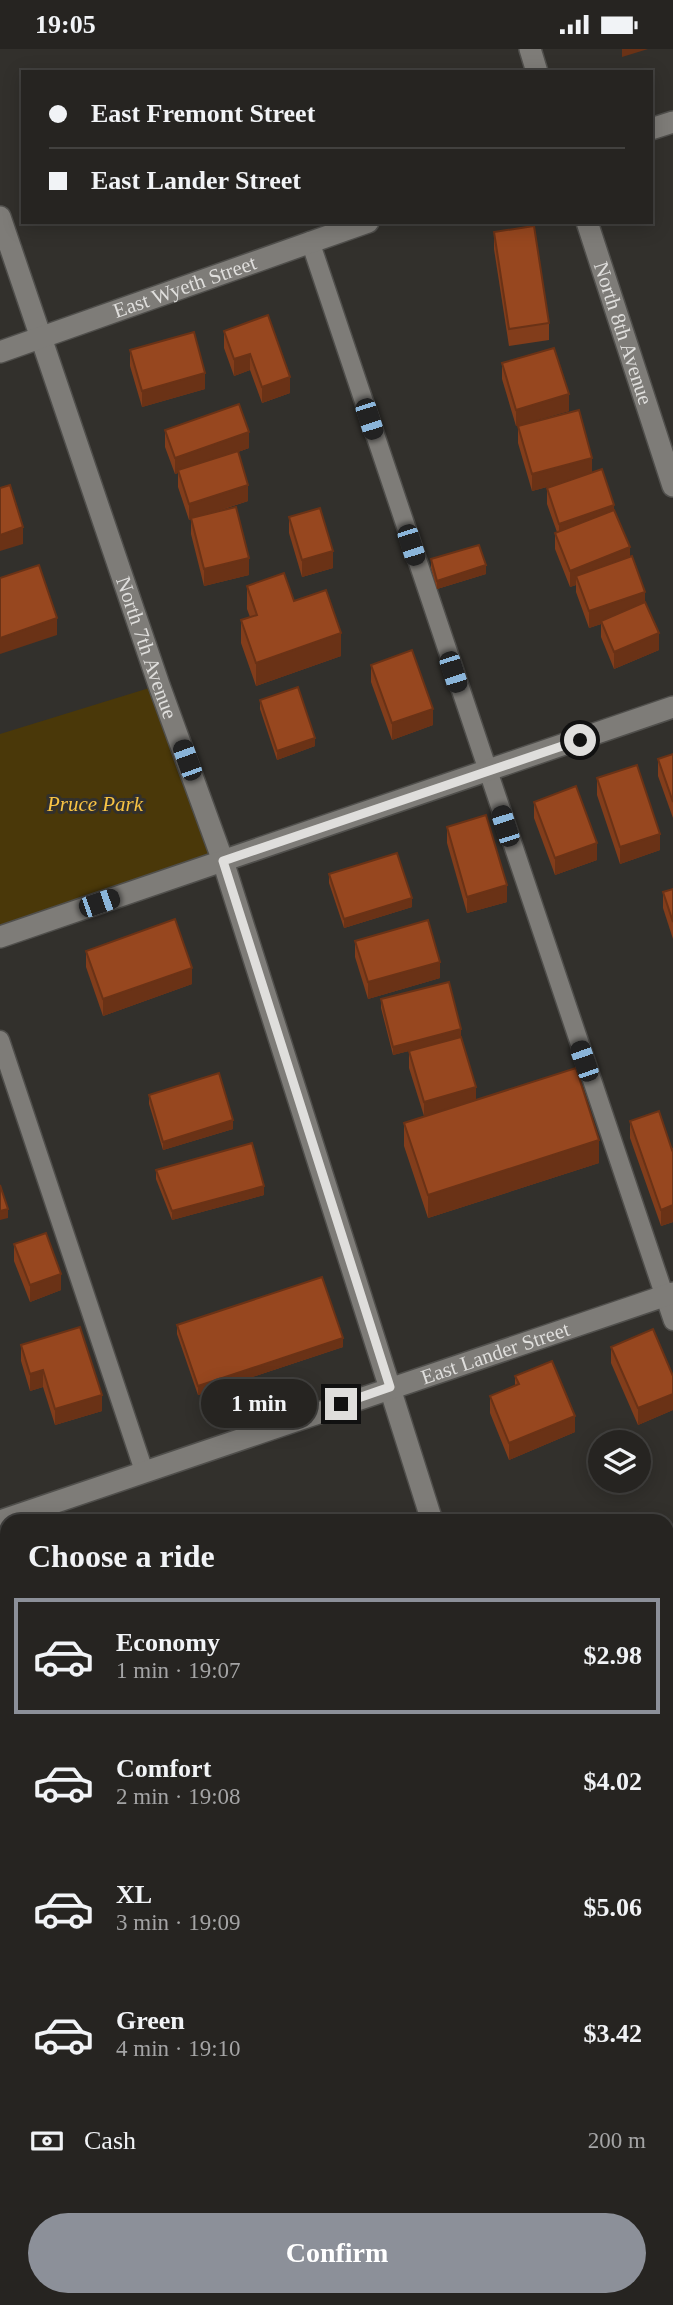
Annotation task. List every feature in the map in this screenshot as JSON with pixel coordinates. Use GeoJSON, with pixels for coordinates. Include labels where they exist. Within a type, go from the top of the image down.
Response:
{"type":"FeatureCollection","features":[{"type":"Feature","properties":{"kind":"street"},"geometry":{"type":"LineString","coordinates":[[530,49],[536,70]]}},
{"type":"Feature","properties":{"kind":"street"},"geometry":{"type":"LineString","coordinates":[[653,128],[673,122]]}},
{"type":"Feature","properties":{"kind":"street","name":"North 7th Avenue"},"geometry":{"type":"LineString","coordinates":[[0,217],[159,685],[223,861],[430,1514]]}},
{"type":"Feature","properties":{"kind":"street","name":"East Wyeth Street"},"geometry":{"type":"LineString","coordinates":[[0,352],[362,224]]}},
{"type":"Feature","properties":{"kind":"street","name":"North 8th Avenue"},"geometry":{"type":"LineString","coordinates":[[588,224],[673,486]]}},
{"type":"Feature","properties":{"kind":"street"},"geometry":{"type":"LineString","coordinates":[[0,937],[487,773],[673,707]]}},
{"type":"Feature","properties":{"kind":"street","name":"East Lander Street"},"geometry":{"type":"LineString","coordinates":[[21,1514],[668,1295]]}},
{"type":"Feature","properties":{"kind":"lane"},"geometry":{"type":"LineString","coordinates":[[310,241],[487,773],[668,1295],[673,1321]]}},
{"type":"Feature","properties":{"kind":"lane"},"geometry":{"type":"LineString","coordinates":[[0,1040],[144,1472]]}},
{"type":"Feature","properties":{"kind":"green space","name":"Pruce Park"},"geometry":{"type":"Polygon","coordinates":[[[159,685],[223,861],[0,937],[0,734],[159,685]]]}},
{"type":"Feature","properties":{"kind":"building"},"geometry":{"type":"Polygon","coordinates":[[[534,226],[549,323],[509,329],[494,232],[534,226]]]}},
{"type":"Feature","properties":{"kind":"building"},"geometry":{"type":"Polygon","coordinates":[[[268,315],[290,377],[262,387],[250,354],[234,359],[224,331],[268,315]]]}},
{"type":"Feature","properties":{"kind":"building"},"geometry":{"type":"Polygon","coordinates":[[[194,332],[205,373],[142,391],[130,350],[194,332]]]}},
{"type":"Feature","properties":{"kind":"building"},"geometry":{"type":"Polygon","coordinates":[[[554,348],[569,394],[516,410],[502,363],[554,348]]]}},
{"type":"Feature","properties":{"kind":"building"},"geometry":{"type":"Polygon","coordinates":[[[239,404],[249,432],[175,458],[165,430],[239,404]]]}},
{"type":"Feature","properties":{"kind":"building"},"geometry":{"type":"Polygon","coordinates":[[[579,410],[592,458],[532,474],[518,426],[579,410]]]}},
{"type":"Feature","properties":{"kind":"building"},"geometry":{"type":"Polygon","coordinates":[[[238,451],[248,485],[189,504],[178,470],[238,451]]]}},
{"type":"Feature","properties":{"kind":"building"},"geometry":{"type":"Polygon","coordinates":[[[602,469],[614,505],[559,524],[547,488],[602,469]]]}},
{"type":"Feature","properties":{"kind":"building"},"geometry":{"type":"Polygon","coordinates":[[[10,485],[23,527],[0,535],[0,488],[10,485]]]}},
{"type":"Feature","properties":{"kind":"building"},"geometry":{"type":"Polygon","coordinates":[[[236,507],[249,558],[204,569],[191,518],[236,507]]]}},
{"type":"Feature","properties":{"kind":"building"},"geometry":{"type":"Polygon","coordinates":[[[320,508],[333,551],[302,560],[289,517],[320,508]]]}},
{"type":"Feature","properties":{"kind":"building"},"geometry":{"type":"Polygon","coordinates":[[[614,510],[630,547],[570,571],[555,533],[614,510]]]}},
{"type":"Feature","properties":{"kind":"building"},"geometry":{"type":"Polygon","coordinates":[[[479,545],[486,565],[437,581],[431,559],[479,545]]]}},
{"type":"Feature","properties":{"kind":"building"},"geometry":{"type":"Polygon","coordinates":[[[632,556],[645,592],[589,611],[576,576],[632,556]]]}},
{"type":"Feature","properties":{"kind":"building"},"geometry":{"type":"Polygon","coordinates":[[[39,565],[57,618],[0,638],[0,578],[39,565]]]}},
{"type":"Feature","properties":{"kind":"building"},"geometry":{"type":"Polygon","coordinates":[[[284,573],[294,601],[326,590],[341,633],[256,663],[241,620],[257,615],[247,586],[284,573]]]}},
{"type":"Feature","properties":{"kind":"building"},"geometry":{"type":"Polygon","coordinates":[[[645,602],[659,633],[614,652],[601,621],[645,602]]]}},
{"type":"Feature","properties":{"kind":"building"},"geometry":{"type":"Polygon","coordinates":[[[412,650],[433,709],[392,723],[371,665],[412,650]]]}},
{"type":"Feature","properties":{"kind":"building"},"geometry":{"type":"Polygon","coordinates":[[[298,687],[315,738],[277,751],[260,700],[298,687]]]}},
{"type":"Feature","properties":{"kind":"building"},"geometry":{"type":"Polygon","coordinates":[[[673,754],[673,802],[658,759],[673,754]]]}},
{"type":"Feature","properties":{"kind":"building"},"geometry":{"type":"Polygon","coordinates":[[[637,765],[660,834],[620,847],[597,778],[637,765]]]}},
{"type":"Feature","properties":{"kind":"building"},"geometry":{"type":"Polygon","coordinates":[[[576,786],[597,843],[555,858],[534,802],[576,786]]]}},
{"type":"Feature","properties":{"kind":"building"},"geometry":{"type":"Polygon","coordinates":[[[486,815],[507,885],[467,897],[447,827],[486,815]]]}},
{"type":"Feature","properties":{"kind":"building"},"geometry":{"type":"Polygon","coordinates":[[[397,853],[412,898],[344,919],[329,874],[397,853]]]}},
{"type":"Feature","properties":{"kind":"building"},"geometry":{"type":"Polygon","coordinates":[[[673,889],[673,922],[663,892],[673,889]]]}},
{"type":"Feature","properties":{"kind":"building"},"geometry":{"type":"Polygon","coordinates":[[[175,919],[192,968],[103,999],[86,951],[175,919]]]}},
{"type":"Feature","properties":{"kind":"building"},"geometry":{"type":"Polygon","coordinates":[[[428,920],[440,962],[368,982],[355,941],[428,920]]]}},
{"type":"Feature","properties":{"kind":"building"},"geometry":{"type":"Polygon","coordinates":[[[449,982],[461,1029],[393,1047],[381,999],[449,982]]]}},
{"type":"Feature","properties":{"kind":"building"},"geometry":{"type":"Polygon","coordinates":[[[461,1037],[476,1087],[424,1102],[409,1051],[461,1037]]]}},
{"type":"Feature","properties":{"kind":"building"},"geometry":{"type":"Polygon","coordinates":[[[576,1068],[599,1140],[428,1195],[404,1123],[576,1068]]]}},
{"type":"Feature","properties":{"kind":"building"},"geometry":{"type":"Polygon","coordinates":[[[219,1073],[233,1120],[163,1142],[149,1095],[219,1073]]]}},
{"type":"Feature","properties":{"kind":"building"},"geometry":{"type":"Polygon","coordinates":[[[659,1111],[673,1149],[673,1205],[661,1210],[630,1121],[659,1111]]]}},
{"type":"Feature","properties":{"kind":"building"},"geometry":{"type":"Polygon","coordinates":[[[252,1143],[264,1186],[172,1211],[156,1170],[252,1143]]]}},
{"type":"Feature","properties":{"kind":"building"},"geometry":{"type":"Polygon","coordinates":[[[0,1185],[8,1209],[0,1211],[0,1185]]]}},
{"type":"Feature","properties":{"kind":"building"},"geometry":{"type":"Polygon","coordinates":[[[46,1233],[61,1274],[30,1285],[14,1244],[46,1233]]]}},
{"type":"Feature","properties":{"kind":"building"},"geometry":{"type":"Polygon","coordinates":[[[322,1277],[343,1338],[198,1386],[177,1325],[322,1277]]]}},
{"type":"Feature","properties":{"kind":"building"},"geometry":{"type":"Polygon","coordinates":[[[80,1327],[102,1395],[55,1409],[43,1370],[30,1374],[21,1345],[80,1327]]]}},
{"type":"Feature","properties":{"kind":"building"},"geometry":{"type":"Polygon","coordinates":[[[653,1329],[673,1376],[673,1394],[638,1408],[611,1347],[653,1329]]]}},
{"type":"Feature","properties":{"kind":"building"},"geometry":{"type":"Polygon","coordinates":[[[552,1361],[575,1416],[509,1443],[490,1396],[519,1384],[515,1376],[552,1361]]]}},
{"type":"Feature","properties":{"kind":"route"},"geometry":{"type":"LineString","coordinates":[[341,1404],[390,1387],[223,861],[580,740]]}}]}
